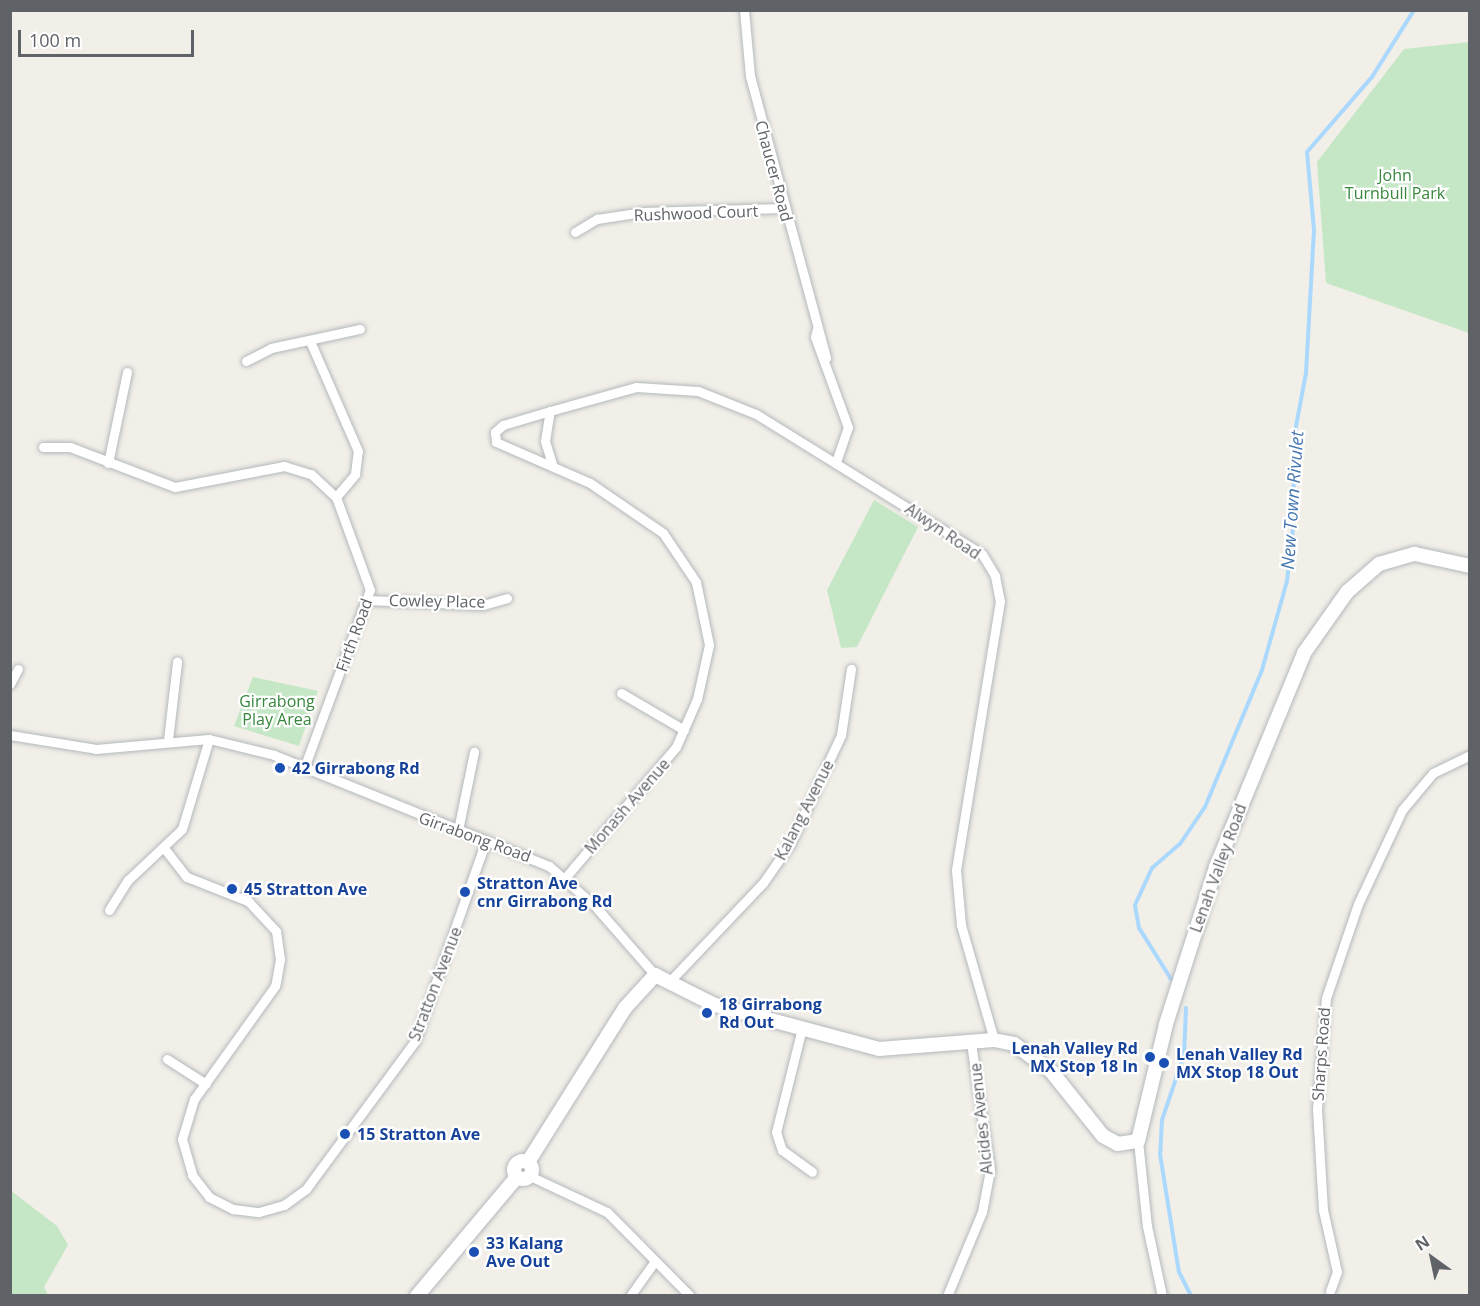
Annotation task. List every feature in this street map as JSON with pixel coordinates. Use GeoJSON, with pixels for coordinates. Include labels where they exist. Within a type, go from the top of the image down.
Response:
{"type":"FeatureCollection","features":[{"type":"Feature","properties":{"kind":"street","name":"Chaucer Road"},"geometry":{"type":"LineString","coordinates":[[744,10],[750,76],[783,208],[817,328],[815,337],[826,358],[849,427],[836,462]]}},
{"type":"Feature","properties":{"kind":"street","name":"Rushwood Court"},"geometry":{"type":"LineString","coordinates":[[575,232],[597,219],[643,212],[783,208]]}},
{"type":"Feature","properties":{"kind":"street"},"geometry":{"type":"LineString","coordinates":[[246,361],[271,348],[360,329]]}},
{"type":"Feature","properties":{"kind":"street"},"geometry":{"type":"LineString","coordinates":[[43,447],[70,447],[108,463],[185,488],[261,466],[284,466],[311,474],[336,497],[355,474],[358,451],[310,341]]}},
{"type":"Feature","properties":{"kind":"street"},"geometry":{"type":"LineString","coordinates":[[108,463],[127,372]]}},
{"type":"Feature","properties":{"kind":"street","name":"Alwyn Road"},"geometry":{"type":"LineString","coordinates":[[494,438],[503,425],[636,387],[678,387],[738,405],[973,546],[990,565],[999,588],[956,870],[961,925],[994,1040]]}},
{"type":"Feature","properties":{"kind":"street"},"geometry":{"type":"LineString","coordinates":[[550,411],[545,441],[552,464]]}},
{"type":"Feature","properties":{"kind":"street","name":"Monash Avenue"},"geometry":{"type":"LineString","coordinates":[[494,438],[504,448],[552,464],[649,519],[692,574],[709,645],[707,667],[684,730],[666,763],[565,878]]}},
{"type":"Feature","properties":{"kind":"street","name":"Firth Road"},"geometry":{"type":"LineString","coordinates":[[304,768],[367,600],[368,579],[336,497]]}},
{"type":"Feature","properties":{"kind":"street","name":"Lenah Valley Road"},"geometry":{"type":"LineString","coordinates":[[1162,1296],[1145,1215],[1138,1141],[1166,1024],[1216,867],[1304,653],[1347,592],[1379,564],[1415,554],[1470,566]]}},
{"type":"Feature","properties":{"kind":"street","name":"Cowley Place"},"geometry":{"type":"LineString","coordinates":[[367,600],[483,605],[507,598]]}},
{"type":"Feature","properties":{"kind":"street"},"geometry":{"type":"LineString","coordinates":[[168,740],[177,662]]}},
{"type":"Feature","properties":{"kind":"street"},"geometry":{"type":"LineString","coordinates":[[10,684],[18,669]]}},
{"type":"Feature","properties":{"kind":"street","name":"Kalang Avenue"},"geometry":{"type":"LineString","coordinates":[[668,983],[763,884],[790,844],[841,735],[851,669]]}},
{"type":"Feature","properties":{"kind":"street"},"geometry":{"type":"LineString","coordinates":[[621,693],[684,730]]}},
{"type":"Feature","properties":{"kind":"street","name":"Girrabong Road"},"geometry":{"type":"LineString","coordinates":[[10,735],[96,749],[168,740],[209,740],[304,768],[532,857],[565,878],[655,975],[715,1005],[891,1051],[994,1040],[1014,1044],[1043,1064],[1103,1136],[1118,1144],[1138,1141]]}},
{"type":"Feature","properties":{"kind":"street"},"geometry":{"type":"LineString","coordinates":[[109,910],[128,880],[164,848],[187,817],[209,740]]}},
{"type":"Feature","properties":{"kind":"street"},"geometry":{"type":"LineString","coordinates":[[458,830],[474,752]]}},
{"type":"Feature","properties":{"kind":"street","name":"Sharps Road"},"geometry":{"type":"LineString","coordinates":[[1330,1291],[1337,1272],[1323,1210],[1317,1091],[1320,1028],[1330,981],[1402,810],[1433,773],[1470,755]]}},
{"type":"Feature","properties":{"kind":"street","name":"Stratton Avenue"},"geometry":{"type":"LineString","coordinates":[[164,848],[188,877],[259,909],[279,944],[278,972],[268,999],[187,1112],[182,1139],[186,1162],[199,1187],[221,1204],[253,1212],[284,1205],[306,1189],[415,1041],[486,840]]}},
{"type":"Feature","properties":{"kind":"street"},"geometry":{"type":"LineString","coordinates":[[417,1296],[525,1172],[625,1008],[655,975]]}},
{"type":"Feature","properties":{"kind":"street"},"geometry":{"type":"LineString","coordinates":[[802,1028],[776,1132],[782,1149],[812,1172]]}},
{"type":"Feature","properties":{"kind":"street","name":"Alcides Avenue"},"geometry":{"type":"LineString","coordinates":[[947,1296],[979,1221],[990,1170],[971,1043]]}},
{"type":"Feature","properties":{"kind":"street"},"geometry":{"type":"LineString","coordinates":[[167,1059],[206,1084]]}},
{"type":"Feature","properties":{"kind":"street"},"geometry":{"type":"LineString","coordinates":[[525,1172],[607,1212],[690,1296]]}},
{"type":"Feature","properties":{"kind":"street"},"geometry":{"type":"LineString","coordinates":[[630,1296],[655,1261]]}},
{"type":"Feature","properties":{"kind":"green space","name":"John Turnbull Park"},"geometry":{"type":"Polygon","coordinates":[[[1470,42],[1469,333],[1326,283],[1317,162],[1404,49],[1470,42]]]}},
{"type":"Feature","properties":{"kind":"green space"},"geometry":{"type":"Polygon","coordinates":[[[874,500],[918,527],[857,647],[841,648],[827,590],[874,500]]]}},
{"type":"Feature","properties":{"kind":"green space","name":"Girrabong Play Area"},"geometry":{"type":"Polygon","coordinates":[[[253,677],[318,691],[299,746],[234,726],[253,677]]]}},
{"type":"Feature","properties":{"kind":"green space"},"geometry":{"type":"Polygon","coordinates":[[[10,1190],[57,1226],[68,1245],[44,1287],[48,1295],[11,1295],[10,1190]]]}},
{"type":"Feature","properties":{"kind":"waterway","name":"New Town Rivulet"},"geometry":{"type":"LineString","coordinates":[[1171,979],[1139,928],[1135,905],[1152,868],[1180,844],[1205,807],[1262,670],[1287,581],[1294,519],[1293,442],[1306,373],[1314,230],[1307,152],[1372,77],[1414,10]]}},
{"type":"Feature","properties":{"kind":"waterway","name":"New Town Rivulet"},"geometry":{"type":"LineString","coordinates":[[1186,1008],[1184,1055],[1162,1120],[1160,1154],[1179,1272],[1191,1296]]}},
{"type":"Feature","properties":{"kind":"place","name":"42 Girrabong Rd"},"geometry":{"type":"Point","coordinates":[280,768]}},
{"type":"Feature","properties":{"kind":"place","name":"45 Stratton Ave"},"geometry":{"type":"Point","coordinates":[232,889]}},
{"type":"Feature","properties":{"kind":"place","name":"Stratton Ave cnr Girrabong Rd"},"geometry":{"type":"Point","coordinates":[465,892]}},
{"type":"Feature","properties":{"kind":"place","name":"18 Girrabong Rd Out"},"geometry":{"type":"Point","coordinates":[707,1013]}},
{"type":"Feature","properties":{"kind":"place","name":"Lenah Valley Rd MX Stop 18 In"},"geometry":{"type":"Point","coordinates":[1150,1057]}},
{"type":"Feature","properties":{"kind":"place","name":"Lenah Valley Rd MX Stop 18 Out"},"geometry":{"type":"Point","coordinates":[1164,1063]}},
{"type":"Feature","properties":{"kind":"place","name":"15 Stratton Ave"},"geometry":{"type":"Point","coordinates":[345,1134]}},
{"type":"Feature","properties":{"kind":"place","name":"33 Kalang Ave Out"},"geometry":{"type":"Point","coordinates":[474,1252]}}]}
